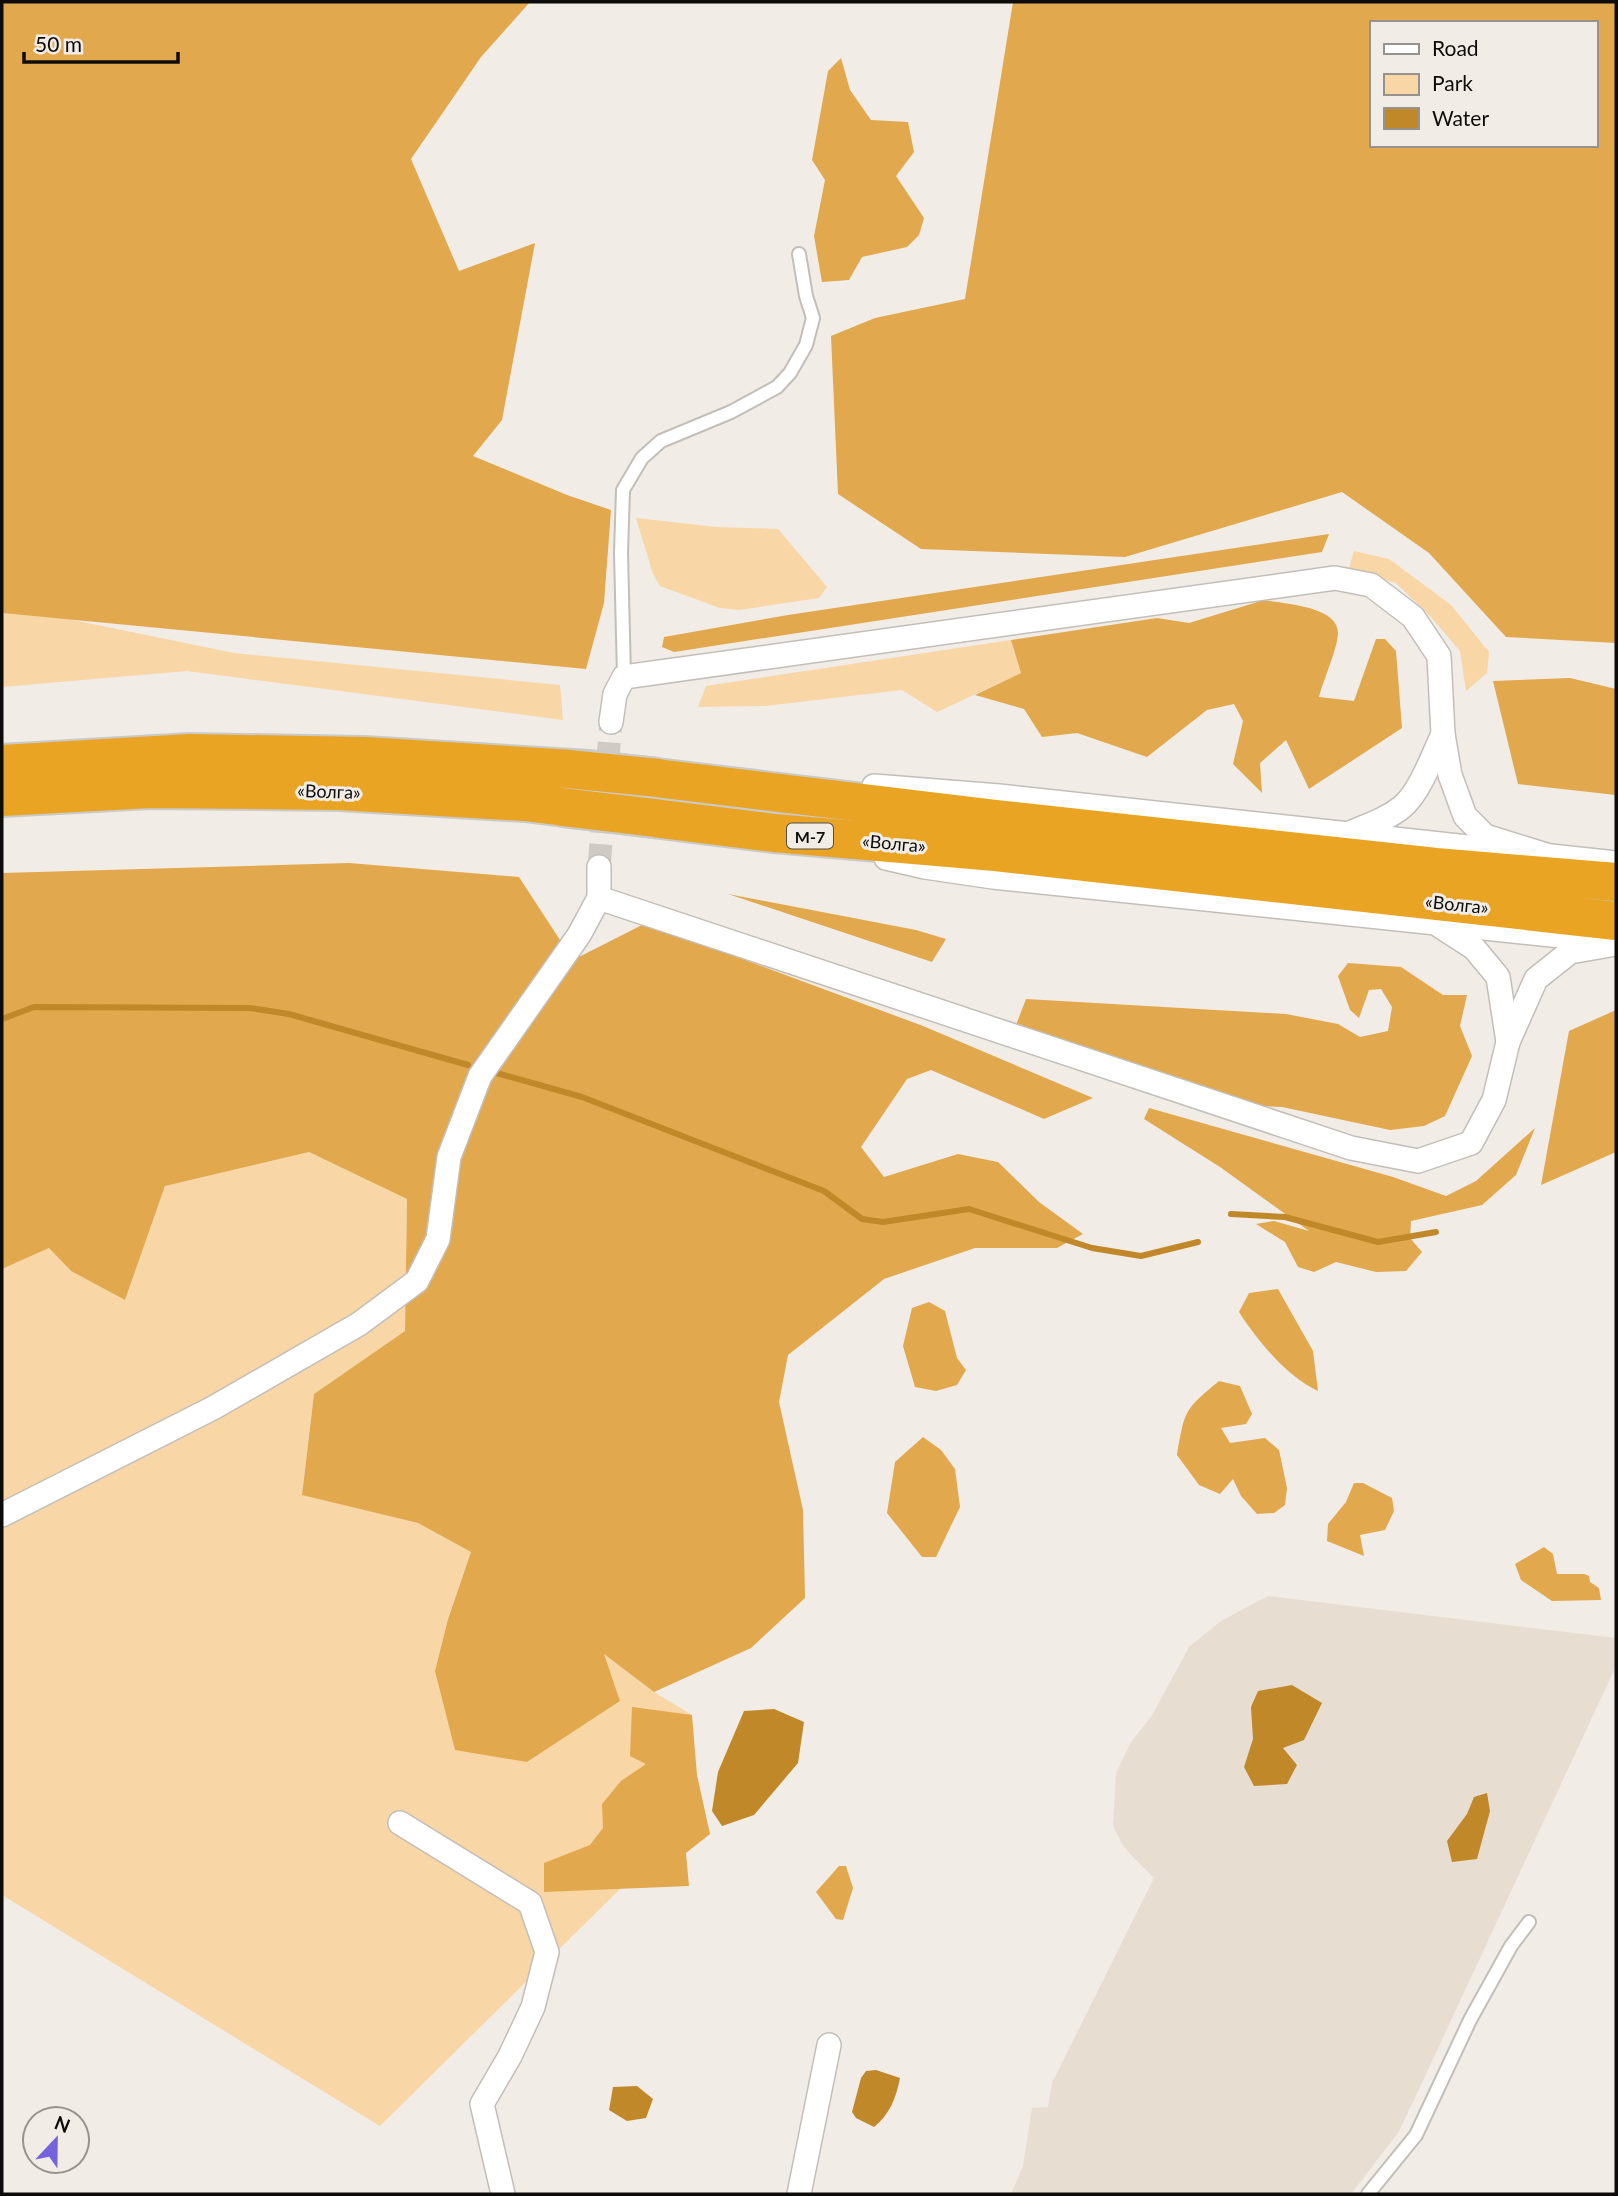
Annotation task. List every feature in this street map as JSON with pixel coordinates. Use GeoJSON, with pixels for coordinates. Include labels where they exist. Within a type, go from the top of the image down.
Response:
{"type":"FeatureCollection","features":[{"type":"Feature","properties":{"kind":"highway","name":"«Волга»"},"geometry":{"type":"LineString","coordinates":[[2,764],[190,753],[365,756],[578,769],[1408,864],[1616,882]]}},
{"type":"Feature","properties":{"kind":"highway","name":"«Волга»"},"geometry":{"type":"LineString","coordinates":[[2,797],[150,789],[339,791],[525,802],[774,833],[995,852],[1616,921]]}},
{"type":"Feature","properties":{"kind":"street"},"geometry":{"type":"LineString","coordinates":[[611,722],[615,694],[624,677],[1335,578],[1371,585],[1413,617],[1439,656],[1443,734],[1450,775],[1465,816],[1485,836],[1546,855]]}},
{"type":"Feature","properties":{"kind":"street"},"geometry":{"type":"LineString","coordinates":[[1344,834],[1379,821],[1404,806],[1423,777],[1443,734]]}},
{"type":"Feature","properties":{"kind":"street"},"geometry":{"type":"LineString","coordinates":[[578,769],[694,769],[999,796],[1616,863]]}},
{"type":"Feature","properties":{"kind":"street"},"geometry":{"type":"LineString","coordinates":[[774,833],[926,867],[993,877],[1616,943]]}},
{"type":"Feature","properties":{"kind":"street"},"geometry":{"type":"LineString","coordinates":[[2,1515],[213,1408],[359,1324],[417,1281],[438,1239],[449,1157],[481,1076],[579,935],[599,898],[599,867]]}},
{"type":"Feature","properties":{"kind":"street"},"geometry":{"type":"LineString","coordinates":[[599,898],[1351,1148],[1418,1161],[1471,1143],[1494,1100],[1508,1042],[1536,979],[1570,953],[1616,943]]}},
{"type":"Feature","properties":{"kind":"street"},"geometry":{"type":"LineString","coordinates":[[1438,925],[1474,948],[1498,977],[1508,1042]]}},
{"type":"Feature","properties":{"kind":"street"},"geometry":{"type":"LineString","coordinates":[[400,1823],[530,1903],[547,1952],[533,2007],[510,2056],[482,2104],[503,2194]]}},
{"type":"Feature","properties":{"kind":"street"},"geometry":{"type":"LineString","coordinates":[[799,2194],[829,2045]]}},
{"type":"Feature","properties":{"kind":"lane"},"geometry":{"type":"LineString","coordinates":[[624,677],[621,553],[623,490],[642,458],[661,440],[731,412],[777,387],[790,373],[806,345],[813,318],[806,296],[799,254]]}},
{"type":"Feature","properties":{"kind":"lane"},"geometry":{"type":"LineString","coordinates":[[1368,2194],[1416,2135],[1470,2020],[1511,1946],[1529,1923]]}},
{"type":"Feature","properties":{"kind":"shaded area"},"geometry":{"type":"Polygon","coordinates":[[[2,2],[530,2],[481,57],[411,159],[459,271],[535,243],[502,420],[473,456],[611,510],[604,603],[586,669],[2,613],[2,2]]]}},
{"type":"Feature","properties":{"kind":"shaded area"},"geometry":{"type":"Polygon","coordinates":[[[1013,2],[1616,2],[1616,643],[1506,637],[1429,553],[1342,492],[1125,557],[921,549],[838,494],[831,336],[875,318],[965,299],[1013,2]]]}},
{"type":"Feature","properties":{"kind":"shaded area"},"geometry":{"type":"Polygon","coordinates":[[[841,58],[850,90],[871,120],[908,122],[914,152],[896,176],[924,218],[919,235],[907,247],[862,257],[849,280],[822,282],[814,236],[825,180],[812,160],[828,71],[841,58]]]}},
{"type":"Feature","properties":{"kind":"shaded area"},"geometry":{"type":"Polygon","coordinates":[[[1329,534],[1322,552],[674,652],[662,647],[664,637],[788,615],[1329,534]]]}},
{"type":"Feature","properties":{"kind":"shaded area"},"geometry":{"type":"Polygon","coordinates":[[[1264,600],[1320,612],[1336,624],[1337,639],[1319,697],[1354,701],[1376,639],[1385,639],[1396,651],[1402,728],[1309,789],[1286,740],[1260,763],[1262,793],[1233,764],[1243,721],[1234,704],[1207,710],[1147,757],[1077,733],[1042,737],[1024,709],[975,695],[1021,673],[1011,640],[1157,618],[1189,623],[1264,600]]]}},
{"type":"Feature","properties":{"kind":"shaded area"},"geometry":{"type":"Polygon","coordinates":[[[1570,678],[1616,689],[1616,795],[1518,784],[1493,681],[1570,678]]]}},
{"type":"Feature","properties":{"kind":"shaded area"},"geometry":{"type":"Polygon","coordinates":[[[349,863],[519,877],[573,960],[646,923],[923,1026],[1093,1098],[1044,1119],[931,1070],[907,1079],[861,1147],[884,1177],[958,1154],[998,1162],[1039,1202],[1083,1234],[1057,1248],[975,1248],[884,1279],[788,1355],[779,1402],[803,1510],[805,1598],[751,1648],[654,1692],[604,1654],[620,1701],[527,1762],[455,1750],[435,1671],[448,1619],[471,1552],[418,1523],[302,1495],[314,1394],[405,1331],[407,1199],[309,1152],[165,1186],[125,1300],[71,1271],[49,1248],[2,1269],[2,873],[349,863]]]}},
{"type":"Feature","properties":{"kind":"shaded area"},"geometry":{"type":"Polygon","coordinates":[[[728,894],[916,930],[946,939],[932,962],[728,894]]]}},
{"type":"Feature","properties":{"kind":"shaded area"},"geometry":{"type":"Polygon","coordinates":[[[1348,963],[1401,967],[1443,995],[1467,995],[1460,1026],[1472,1056],[1445,1116],[1424,1126],[1390,1130],[1282,1107],[1259,1106],[1016,1025],[1026,999],[1286,1014],[1338,1024],[1360,1037],[1388,1031],[1392,1007],[1381,989],[1369,990],[1359,1018],[1350,1010],[1338,976],[1348,963]]]}},
{"type":"Feature","properties":{"kind":"shaded area"},"geometry":{"type":"Polygon","coordinates":[[[1616,1010],[1616,1152],[1541,1185],[1569,1031],[1616,1010]]]}},
{"type":"Feature","properties":{"kind":"shaded area"},"geometry":{"type":"Polygon","coordinates":[[[1149,1108],[1393,1177],[1446,1196],[1476,1181],[1535,1128],[1516,1175],[1482,1205],[1411,1221],[1410,1238],[1422,1252],[1406,1271],[1376,1272],[1336,1262],[1314,1272],[1298,1267],[1285,1242],[1256,1224],[1274,1221],[1309,1231],[1220,1167],[1144,1119],[1149,1108]]]}},
{"type":"Feature","properties":{"kind":"shaded area"},"geometry":{"type":"Polygon","coordinates":[[[1278,1289],[1313,1351],[1318,1391],[1295,1377],[1274,1357],[1239,1312],[1249,1293],[1278,1289]]]}},
{"type":"Feature","properties":{"kind":"shaded area"},"geometry":{"type":"Polygon","coordinates":[[[929,1302],[945,1311],[957,1358],[966,1370],[957,1385],[936,1391],[915,1387],[903,1346],[912,1308],[929,1302]]]}},
{"type":"Feature","properties":{"kind":"shaded area"},"geometry":{"type":"Polygon","coordinates":[[[1219,1381],[1240,1386],[1252,1414],[1246,1424],[1221,1428],[1230,1443],[1265,1438],[1279,1450],[1287,1488],[1285,1505],[1274,1513],[1257,1514],[1241,1496],[1233,1479],[1220,1494],[1199,1485],[1177,1455],[1188,1412],[1199,1398],[1219,1381]]]}},
{"type":"Feature","properties":{"kind":"shaded area"},"geometry":{"type":"Polygon","coordinates":[[[923,1437],[941,1450],[955,1469],[960,1507],[936,1557],[922,1557],[887,1513],[895,1462],[923,1437]]]}},
{"type":"Feature","properties":{"kind":"shaded area"},"geometry":{"type":"Polygon","coordinates":[[[1354,1483],[1363,1483],[1392,1498],[1394,1511],[1385,1530],[1360,1535],[1364,1556],[1327,1541],[1328,1524],[1346,1502],[1354,1483]]]}},
{"type":"Feature","properties":{"kind":"shaded area"},"geometry":{"type":"Polygon","coordinates":[[[1544,1547],[1553,1554],[1557,1574],[1589,1576],[1590,1582],[1599,1588],[1601,1600],[1552,1601],[1521,1580],[1515,1564],[1544,1547]]]}},
{"type":"Feature","properties":{"kind":"shaded area"},"geometry":{"type":"Polygon","coordinates":[[[1268,1596],[1616,1638],[1616,1666],[1398,2133],[1351,2194],[1011,2194],[1023,2166],[1032,2108],[1048,2107],[1052,2083],[1154,1878],[1122,1844],[1113,1826],[1116,1773],[1131,1742],[1151,1717],[1189,1647],[1221,1621],[1268,1596]]]}},
{"type":"Feature","properties":{"kind":"shaded area"},"geometry":{"type":"Polygon","coordinates":[[[632,1707],[692,1715],[697,1775],[710,1834],[686,1853],[689,1886],[544,1892],[544,1863],[590,1845],[603,1828],[602,1804],[621,1781],[646,1764],[630,1756],[632,1707]]]}},
{"type":"Feature","properties":{"kind":"shaded area"},"geometry":{"type":"Polygon","coordinates":[[[839,1866],[846,1866],[853,1888],[843,1920],[836,1919],[816,1892],[839,1866]]]}},
{"type":"Feature","properties":{"kind":"green space"},"geometry":{"type":"Polygon","coordinates":[[[636,518],[716,527],[778,529],[827,587],[819,598],[739,610],[720,608],[660,586],[653,574],[636,518]]]}},
{"type":"Feature","properties":{"kind":"green space"},"geometry":{"type":"Polygon","coordinates":[[[1354,551],[1389,559],[1451,605],[1489,652],[1487,673],[1466,691],[1460,651],[1431,617],[1396,583],[1349,568],[1354,551]]]}},
{"type":"Feature","properties":{"kind":"green space"},"geometry":{"type":"Polygon","coordinates":[[[2,613],[68,619],[234,653],[560,685],[563,720],[187,671],[2,687],[2,613]]]}},
{"type":"Feature","properties":{"kind":"green space"},"geometry":{"type":"Polygon","coordinates":[[[1011,640],[1021,673],[937,712],[902,690],[765,706],[698,707],[706,686],[1011,640]]]}},
{"type":"Feature","properties":{"kind":"green space"},"geometry":{"type":"Polygon","coordinates":[[[309,1152],[407,1199],[405,1331],[314,1394],[302,1494],[418,1523],[471,1552],[448,1618],[435,1671],[527,1762],[620,1701],[603,1653],[654,1692],[692,1715],[619,1890],[380,2126],[2,1895],[2,1269],[49,1248],[71,1271],[125,1300],[165,1186],[309,1152]]]}},
{"type":"Feature","properties":{"kind":"water"},"geometry":{"type":"Polygon","coordinates":[[[1292,1685],[1322,1703],[1304,1740],[1283,1748],[1297,1765],[1287,1784],[1254,1786],[1244,1767],[1253,1739],[1251,1707],[1258,1691],[1292,1685]]]}},
{"type":"Feature","properties":{"kind":"water"},"geometry":{"type":"Polygon","coordinates":[[[774,1709],[804,1722],[798,1763],[754,1815],[722,1826],[712,1811],[718,1772],[744,1711],[774,1709]]]}},
{"type":"Feature","properties":{"kind":"water"},"geometry":{"type":"Polygon","coordinates":[[[1487,1793],[1490,1811],[1477,1859],[1452,1862],[1447,1841],[1467,1814],[1474,1797],[1487,1793]]]}},
{"type":"Feature","properties":{"kind":"water"},"geometry":{"type":"Polygon","coordinates":[[[876,2070],[900,2078],[892,2105],[874,2127],[856,2118],[852,2112],[861,2078],[866,2071],[876,2070]]]}},
{"type":"Feature","properties":{"kind":"water"},"geometry":{"type":"Polygon","coordinates":[[[637,2086],[653,2099],[646,2118],[627,2121],[609,2110],[613,2087],[637,2086]]]}},
{"type":"Feature","properties":{"kind":"waterway"},"geometry":{"type":"LineString","coordinates":[[2,1019],[34,1007],[250,1008],[289,1014],[468,1065]]}},
{"type":"Feature","properties":{"kind":"waterway"},"geometry":{"type":"LineString","coordinates":[[493,1072],[582,1097],[824,1191],[862,1219],[883,1222],[969,1209],[1092,1248],[1141,1256],[1198,1242]]}},
{"type":"Feature","properties":{"kind":"waterway"},"geometry":{"type":"LineString","coordinates":[[1231,1214],[1285,1217],[1378,1242],[1436,1232]]}},
{"type":"Feature","properties":{"kind":"tunnel"},"geometry":{"type":"LineString","coordinates":[[599,867],[611,722]]}}]}
